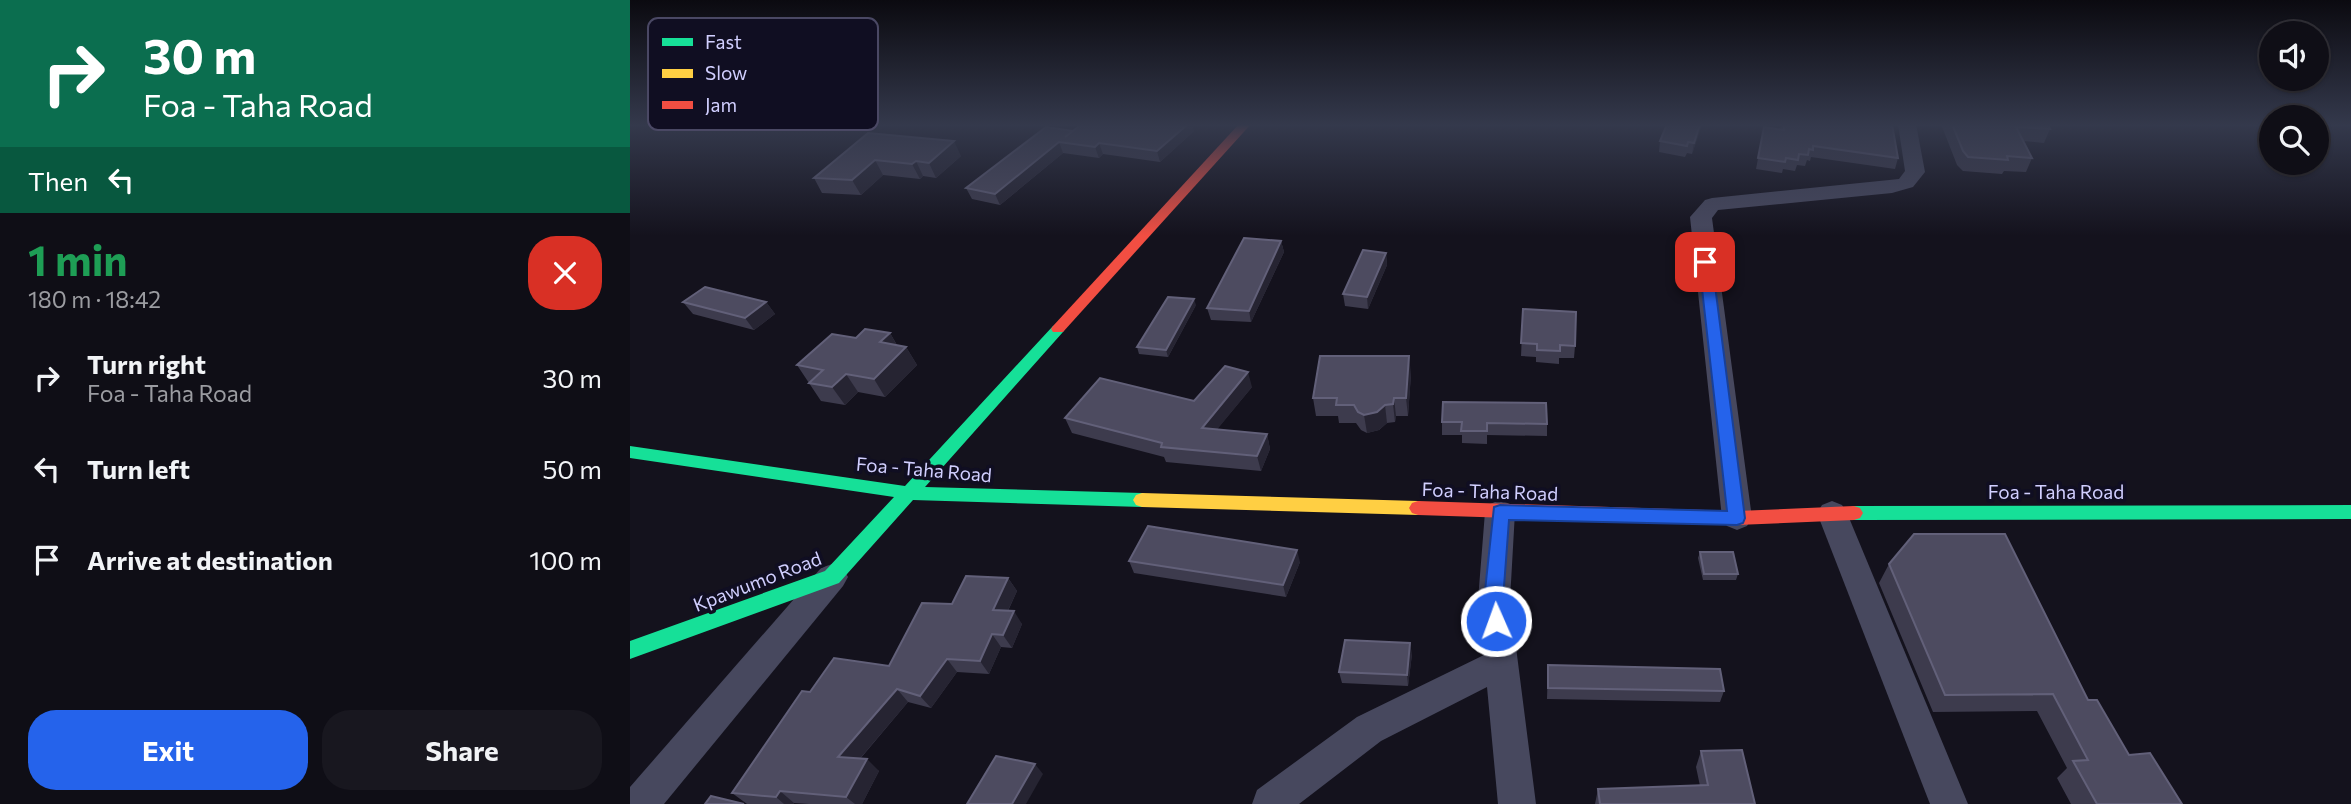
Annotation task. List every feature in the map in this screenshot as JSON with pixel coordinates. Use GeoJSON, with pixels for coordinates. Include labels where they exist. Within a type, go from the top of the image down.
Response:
{"type":"FeatureCollection","features":[{"type":"Feature","properties":{"kind":"street","name":"Kpawumo Road"},"geometry":{"type":"LineString","coordinates":[[630,650],[832,577],[1209,162]]}},
{"type":"Feature","properties":{"kind":"street"},"geometry":{"type":"LineString","coordinates":[[1737,518],[1701,217],[1712,204],[1892,187],[1906,183],[1915,172],[1913,162]]}},
{"type":"Feature","properties":{"kind":"street","name":"Foa - Taha Road"},"geometry":{"type":"LineString","coordinates":[[630,452],[909,493],[1737,518],[1832,513],[2351,512]]}},
{"type":"Feature","properties":{"kind":"street"},"geometry":{"type":"LineString","coordinates":[[1500,512],[1494,600],[1517,804]]}},
{"type":"Feature","properties":{"kind":"street"},"geometry":{"type":"LineString","coordinates":[[1832,513],[1949,804]]}},
{"type":"Feature","properties":{"kind":"street"},"geometry":{"type":"LineString","coordinates":[[640,804],[832,577]]}},
{"type":"Feature","properties":{"kind":"street"},"geometry":{"type":"LineString","coordinates":[[1270,803],[1369,729],[1501,663]]}},
{"type":"Feature","properties":{"kind":"building"},"geometry":{"type":"Polygon","coordinates":[[[834,162],[873,162],[852,180],[814,178],[834,162]]]}},
{"type":"Feature","properties":{"kind":"building"},"geometry":{"type":"Polygon","coordinates":[[[889,162],[915,162],[912,164],[889,162]]]}},
{"type":"Feature","properties":{"kind":"building"},"geometry":{"type":"Polygon","coordinates":[[[1001,162],[1035,162],[995,194],[966,188],[1001,162]]]}},
{"type":"Feature","properties":{"kind":"building"},"geometry":{"type":"Polygon","coordinates":[[[1244,238],[1281,241],[1249,311],[1207,308],[1244,238]]]}},
{"type":"Feature","properties":{"kind":"building"},"geometry":{"type":"Polygon","coordinates":[[[1363,250],[1386,253],[1367,297],[1343,294],[1363,250]]]}},
{"type":"Feature","properties":{"kind":"building"},"geometry":{"type":"Polygon","coordinates":[[[705,287],[766,302],[745,318],[683,302],[705,287]]]}},
{"type":"Feature","properties":{"kind":"building"},"geometry":{"type":"Polygon","coordinates":[[[1168,297],[1194,299],[1166,350],[1137,347],[1168,297]]]}},
{"type":"Feature","properties":{"kind":"building"},"geometry":{"type":"Polygon","coordinates":[[[1523,309],[1576,312],[1575,346],[1560,345],[1560,351],[1537,350],[1537,344],[1521,343],[1523,309]]]}},
{"type":"Feature","properties":{"kind":"building"},"geometry":{"type":"Polygon","coordinates":[[[865,329],[890,333],[880,342],[906,347],[874,379],[846,374],[832,387],[809,383],[823,370],[797,365],[832,334],[856,338],[865,329]]]}},
{"type":"Feature","properties":{"kind":"building"},"geometry":{"type":"Polygon","coordinates":[[[1320,356],[1409,356],[1406,398],[1394,398],[1393,404],[1364,415],[1358,412],[1354,405],[1336,405],[1337,398],[1313,398],[1320,356]]]}},
{"type":"Feature","properties":{"kind":"building"},"geometry":{"type":"Polygon","coordinates":[[[1225,366],[1248,372],[1202,428],[1267,434],[1257,456],[1161,447],[1162,443],[1065,418],[1100,378],[1194,401],[1225,366]]]}},
{"type":"Feature","properties":{"kind":"building"},"geometry":{"type":"Polygon","coordinates":[[[1443,402],[1546,403],[1547,424],[1487,423],[1487,431],[1461,431],[1462,422],[1442,422],[1443,402]]]}},
{"type":"Feature","properties":{"kind":"building"},"geometry":{"type":"Polygon","coordinates":[[[1148,526],[1297,550],[1283,585],[1129,561],[1148,526]]]}},
{"type":"Feature","properties":{"kind":"building"},"geometry":{"type":"Polygon","coordinates":[[[1914,534],[2005,534],[2088,700],[2097,700],[2129,755],[2150,753],[2182,804],[2097,804],[2073,761],[2088,760],[2053,694],[1945,695],[1889,564],[1914,534]]]}},
{"type":"Feature","properties":{"kind":"building"},"geometry":{"type":"Polygon","coordinates":[[[1700,552],[1733,552],[1738,574],[1704,574],[1700,552]]]}},
{"type":"Feature","properties":{"kind":"building"},"geometry":{"type":"Polygon","coordinates":[[[966,576],[1008,578],[993,610],[1014,611],[1003,635],[992,634],[980,661],[947,659],[920,696],[897,689],[838,757],[867,759],[846,797],[780,791],[776,797],[732,793],[802,691],[810,692],[834,658],[889,666],[922,603],[952,604],[966,576]]]}},
{"type":"Feature","properties":{"kind":"building"},"geometry":{"type":"Polygon","coordinates":[[[1345,640],[1410,643],[1407,675],[1339,672],[1345,640]]]}},
{"type":"Feature","properties":{"kind":"building"},"geometry":{"type":"Polygon","coordinates":[[[1548,665],[1720,669],[1724,691],[1548,688],[1548,665]]]}},
{"type":"Feature","properties":{"kind":"building"},"geometry":{"type":"Polygon","coordinates":[[[1742,750],[1755,804],[1600,804],[1598,789],[1708,785],[1701,751],[1742,750]]]}},
{"type":"Feature","properties":{"kind":"building"},"geometry":{"type":"Polygon","coordinates":[[[996,756],[1035,764],[1012,804],[967,804],[996,756]]]}},
{"type":"Feature","properties":{"kind":"building"},"geometry":{"type":"Polygon","coordinates":[[[711,796],[744,804],[705,804],[711,796]]]}},
{"type":"Feature","properties":{"kind":"traffic: fast"},"geometry":{"type":"LineString","coordinates":[[630,650],[832,577],[1058,329]]}},
{"type":"Feature","properties":{"kind":"traffic: fast"},"geometry":{"type":"LineString","coordinates":[[630,452],[909,493],[1142,500]]}},
{"type":"Feature","properties":{"kind":"traffic: fast"},"geometry":{"type":"LineString","coordinates":[[1854,513],[2351,512]]}},
{"type":"Feature","properties":{"kind":"traffic: slow"},"geometry":{"type":"LineString","coordinates":[[1142,500],[1418,508]]}},
{"type":"Feature","properties":{"kind":"traffic: jam"},"geometry":{"type":"LineString","coordinates":[[1058,329],[1211,162]]}},
{"type":"Feature","properties":{"kind":"traffic: jam"},"geometry":{"type":"LineString","coordinates":[[1418,508],[1737,518],[1854,513]]}},
{"type":"Feature","properties":{"kind":"route"},"geometry":{"type":"LineString","coordinates":[[1496,621],[1494,600],[1500,512],[1737,518],[1705,262]]}}]}
